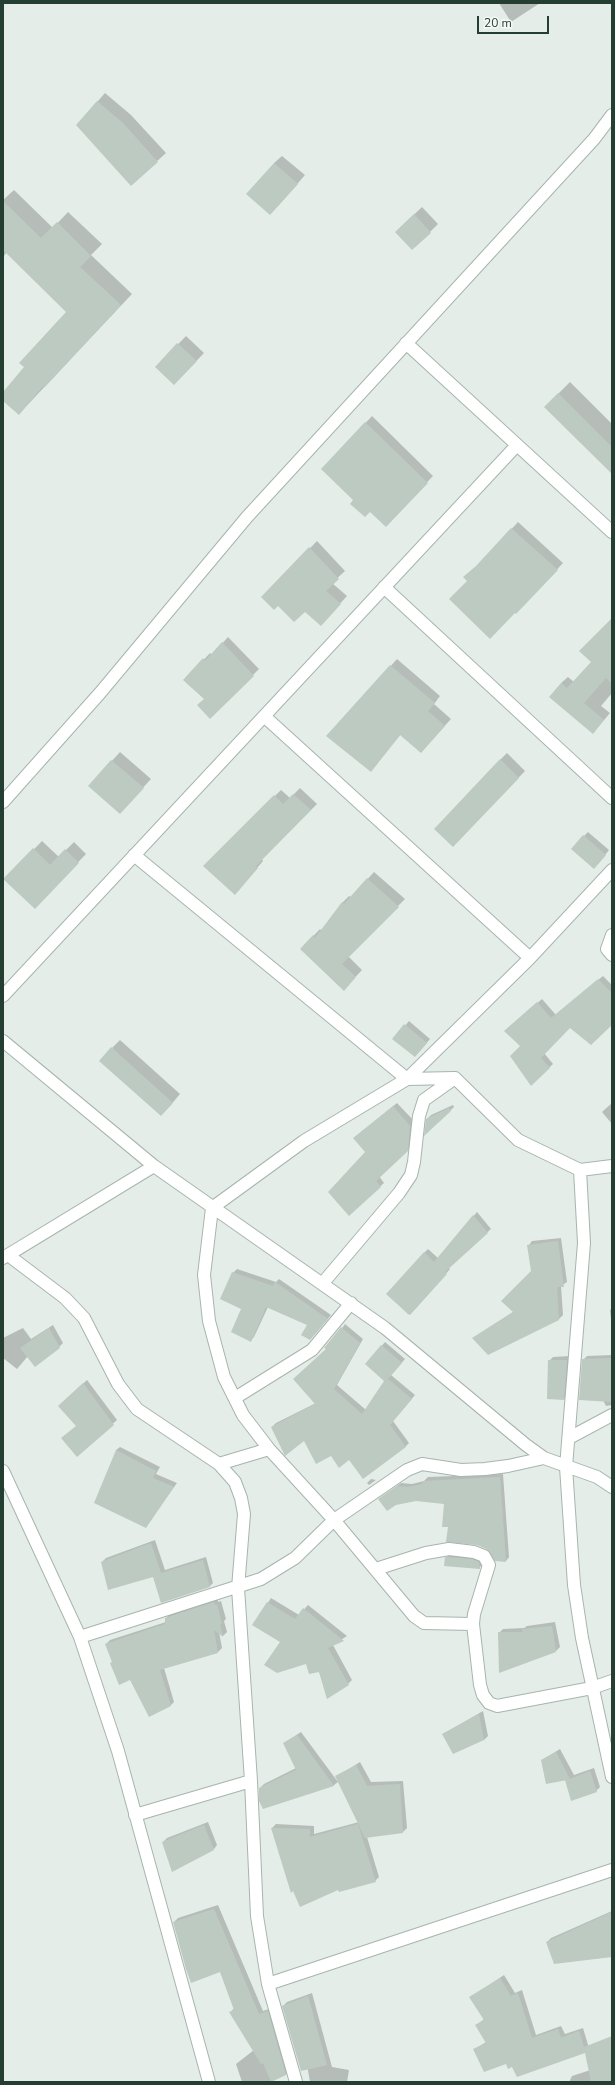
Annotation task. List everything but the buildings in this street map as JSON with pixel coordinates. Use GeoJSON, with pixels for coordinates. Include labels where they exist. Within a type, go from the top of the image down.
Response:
{"type":"FeatureCollection","features":[{"type":"Feature","properties":{"kind":"street"},"geometry":{"type":"LineString","coordinates":[[3,802],[100,693],[247,517],[594,139],[612,115]]}},
{"type":"Feature","properties":{"kind":"street"},"geometry":{"type":"LineString","coordinates":[[406,343],[612,532]]}},
{"type":"Feature","properties":{"kind":"street"},"geometry":{"type":"LineString","coordinates":[[3,996],[517,445]]}},
{"type":"Feature","properties":{"kind":"street"},"geometry":{"type":"LineString","coordinates":[[384,587],[612,798]]}},
{"type":"Feature","properties":{"kind":"street"},"geometry":{"type":"LineString","coordinates":[[264,716],[530,958]]}},
{"type":"Feature","properties":{"kind":"street"},"geometry":{"type":"LineString","coordinates":[[134,855],[407,1079],[455,1078],[518,1140],[580,1170],[612,1166]]}},
{"type":"Feature","properties":{"kind":"street"},"geometry":{"type":"LineString","coordinates":[[473,1624],[424,1623],[414,1616],[334,1520],[269,1449],[243,1415],[224,1377],[208,1322],[204,1275],[212,1208],[304,1141],[407,1079],[530,958],[612,870]]}},
{"type":"Feature","properties":{"kind":"street"},"geometry":{"type":"LineString","coordinates":[[610,950],[612,935]]}},
{"type":"Feature","properties":{"kind":"street"},"geometry":{"type":"LineString","coordinates":[[3,1040],[154,1166],[385,1328],[526,1445],[544,1458],[597,1477],[612,1487]]}},
{"type":"Feature","properties":{"kind":"street"},"geometry":{"type":"LineString","coordinates":[[322,1284],[407,1181],[414,1162],[419,1116],[424,1100],[455,1078]]}},
{"type":"Feature","properties":{"kind":"street"},"geometry":{"type":"LineString","coordinates":[[154,1166],[6,1256],[66,1298],[84,1318],[118,1384],[137,1409],[219,1464],[235,1482],[241,1498],[244,1514],[238,1588],[251,1781],[257,1916],[268,1984],[296,2082]]}},
{"type":"Feature","properties":{"kind":"street"},"geometry":{"type":"LineString","coordinates":[[580,1170],[584,1243],[566,1467],[574,1584],[592,1688],[612,1777]]}},
{"type":"Feature","properties":{"kind":"street"},"geometry":{"type":"LineString","coordinates":[[235,1398],[312,1350],[351,1303]]}},
{"type":"Feature","properties":{"kind":"street"},"geometry":{"type":"LineString","coordinates":[[569,1438],[612,1416]]}},
{"type":"Feature","properties":{"kind":"street"},"geometry":{"type":"LineString","coordinates":[[219,1464],[269,1449]]}},
{"type":"Feature","properties":{"kind":"street"},"geometry":{"type":"LineString","coordinates":[[80,1637],[238,1588],[261,1579],[295,1558],[334,1520],[407,1470],[422,1464],[461,1470],[485,1469],[508,1466],[544,1458]]}},
{"type":"Feature","properties":{"kind":"street"},"geometry":{"type":"LineString","coordinates":[[3,1471],[80,1637],[118,1751],[209,2082]]}},
{"type":"Feature","properties":{"kind":"street"},"geometry":{"type":"LineString","coordinates":[[376,1569],[426,1553],[449,1550],[474,1552],[484,1556],[489,1565],[474,1614],[473,1624],[480,1685],[483,1695],[489,1703],[497,1706],[592,1688],[612,1681]]}},
{"type":"Feature","properties":{"kind":"street"},"geometry":{"type":"LineString","coordinates":[[135,1815],[251,1781]]}},
{"type":"Feature","properties":{"kind":"street"},"geometry":{"type":"LineString","coordinates":[[268,1984],[612,1870]]}}]}
